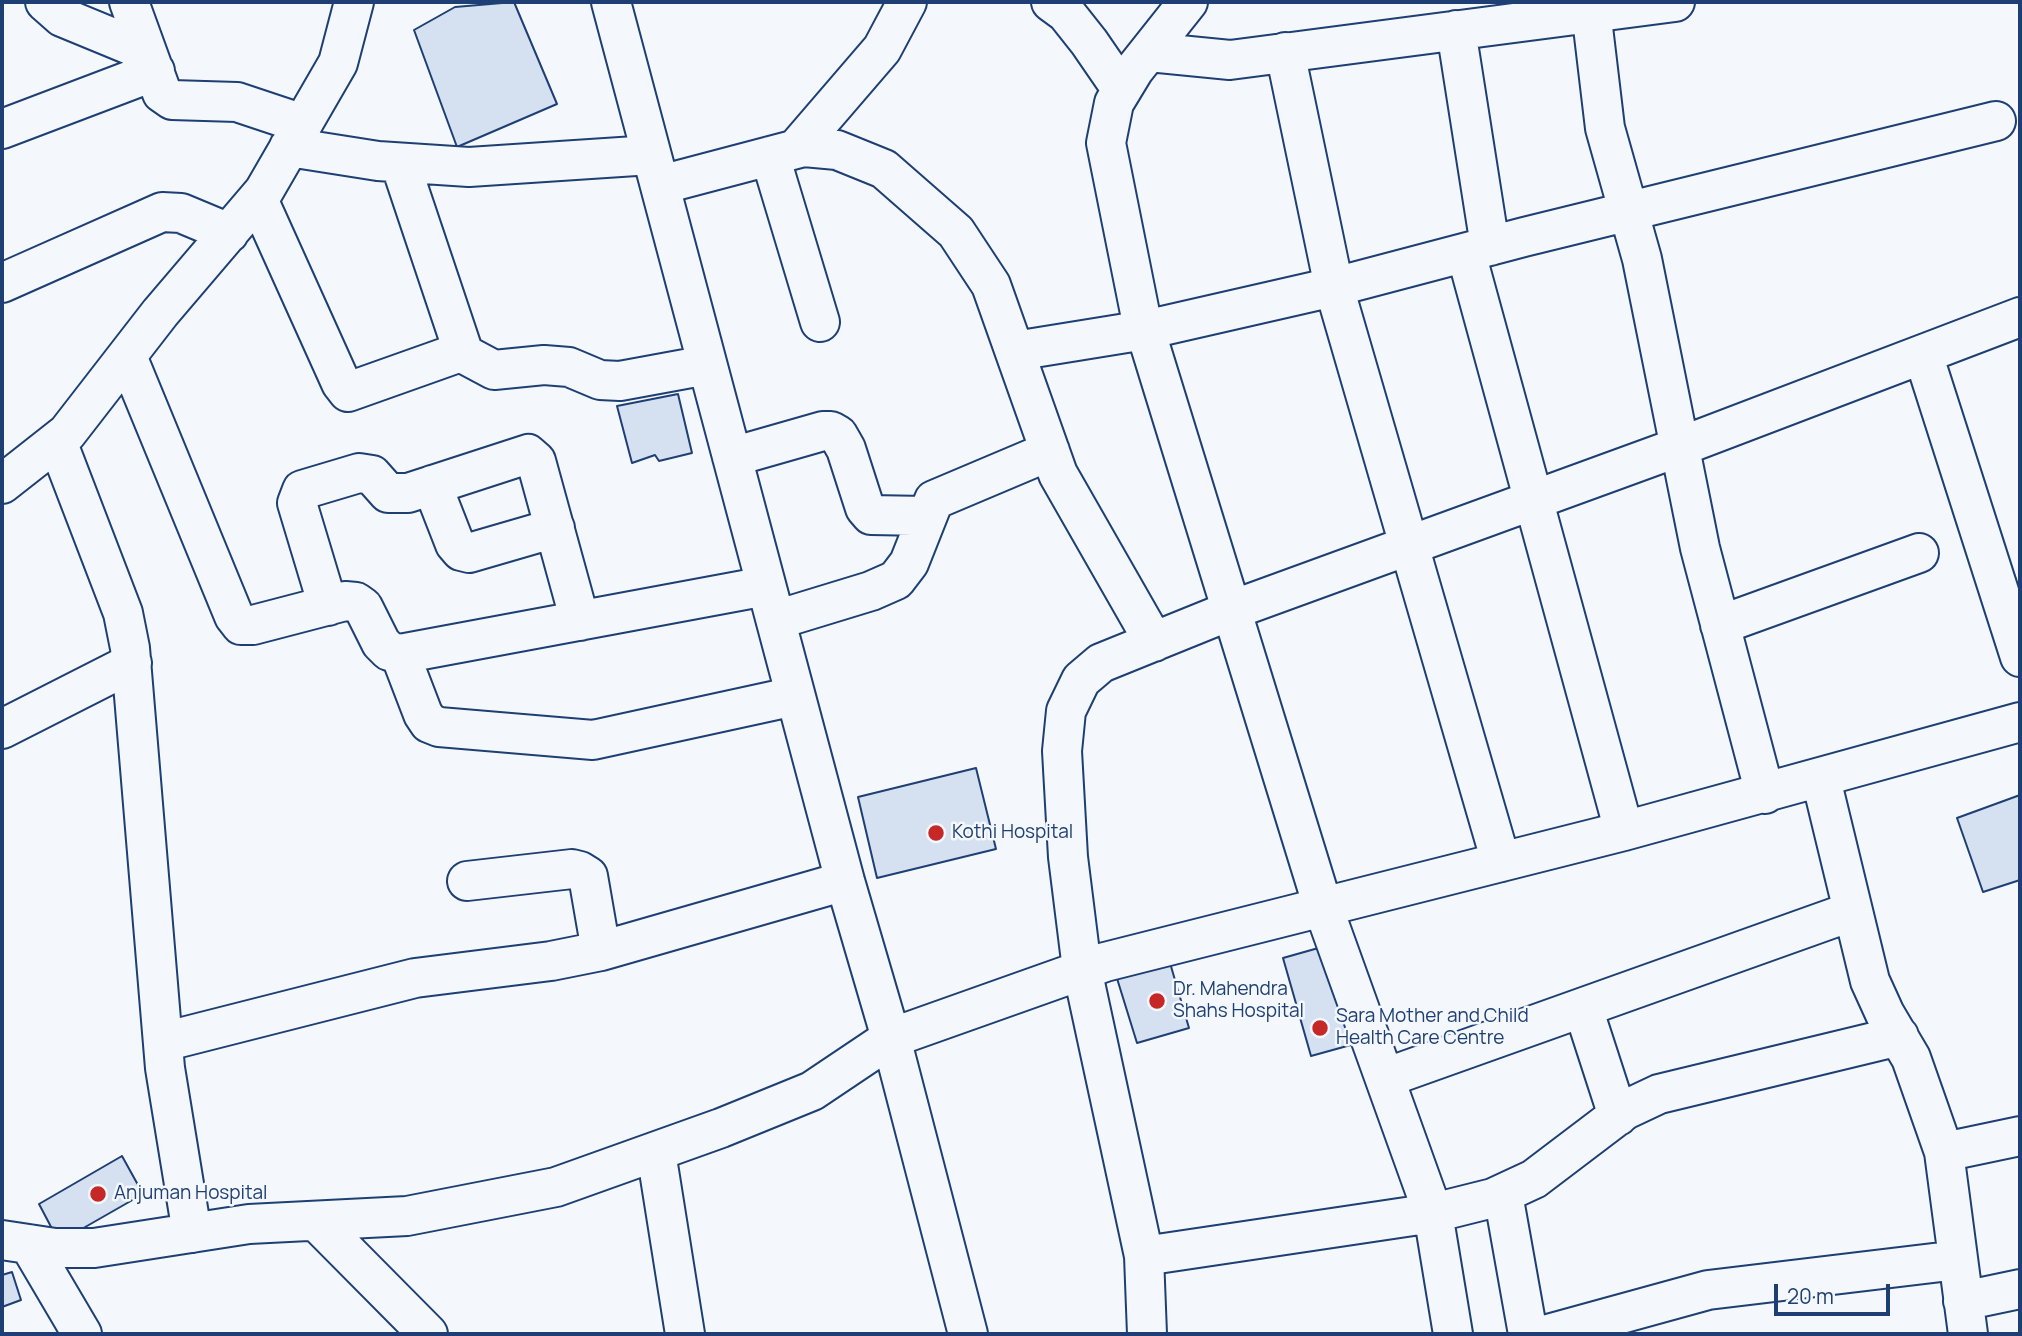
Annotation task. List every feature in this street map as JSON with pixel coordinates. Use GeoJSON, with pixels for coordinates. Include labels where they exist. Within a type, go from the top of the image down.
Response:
{"type":"FeatureCollection","features":[{"type":"Feature","properties":{"kind":"street"},"geometry":{"type":"LineString","coordinates":[[45,2],[62,17],[151,62]]}},
{"type":"Feature","properties":{"kind":"street"},"geometry":{"type":"LineString","coordinates":[[129,2],[162,93],[172,100],[237,102],[296,135],[400,163],[469,167],[655,170],[783,153],[837,150],[884,169],[956,232],[991,285],[1050,451],[1073,502],[1154,642]]}},
{"type":"Feature","properties":{"kind":"street"},"geometry":{"type":"LineString","coordinates":[[2,484],[67,433],[127,356],[258,199],[338,63],[354,2]]}},
{"type":"Feature","properties":{"kind":"street"},"geometry":{"type":"LineString","coordinates":[[611,2],[845,881],[891,1038],[968,1334]]}},
{"type":"Feature","properties":{"kind":"street"},"geometry":{"type":"LineString","coordinates":[[783,153],[882,49],[907,2]]}},
{"type":"Feature","properties":{"kind":"street"},"geometry":{"type":"LineString","coordinates":[[1051,2],[1066,13],[1090,42],[1122,90]]}},
{"type":"Feature","properties":{"kind":"street"},"geometry":{"type":"LineString","coordinates":[[1188,2],[1149,51],[1114,103],[1106,143],[1145,330],[1324,907],[1433,1213],[1453,1334]]}},
{"type":"Feature","properties":{"kind":"street"},"geometry":{"type":"LineString","coordinates":[[1149,51],[1230,60],[1456,30],[1591,7],[1675,2]]}},
{"type":"Feature","properties":{"kind":"street"},"geometry":{"type":"LineString","coordinates":[[1591,7],[1605,128],[1630,212],[1700,548],[1765,794]]}},
{"type":"Feature","properties":{"kind":"street"},"geometry":{"type":"LineString","coordinates":[[1456,30],[1478,249],[1531,501],[1625,831]]}},
{"type":"Feature","properties":{"kind":"street"},"geometry":{"type":"LineString","coordinates":[[1285,52],[1334,287],[1407,546],[1501,862]]}},
{"type":"Feature","properties":{"kind":"street"},"geometry":{"type":"LineString","coordinates":[[2,129],[151,62]]}},
{"type":"Feature","properties":{"kind":"street"},"geometry":{"type":"LineString","coordinates":[[1015,351],[1145,330],[1334,287],[1996,121]]}},
{"type":"Feature","properties":{"kind":"street"},"geometry":{"type":"LineString","coordinates":[[783,153],[820,322]]}},
{"type":"Feature","properties":{"kind":"street"},"geometry":{"type":"LineString","coordinates":[[400,163],[464,354]]}},
{"type":"Feature","properties":{"kind":"street"},"geometry":{"type":"LineString","coordinates":[[258,199],[341,383],[348,392],[455,354],[464,354],[494,370],[544,365],[569,367],[600,380],[621,381],[707,365]]}},
{"type":"Feature","properties":{"kind":"street"},"geometry":{"type":"LineString","coordinates":[[2,283],[162,212],[181,213],[229,233]]}},
{"type":"Feature","properties":{"kind":"street"},"geometry":{"type":"LineString","coordinates":[[1147,1334],[1144,1256],[1082,969],[1068,857],[1062,751],[1066,711],[1080,680],[1101,663],[1232,610],[1679,447],[2020,317]]}},
{"type":"Feature","properties":{"kind":"street"},"geometry":{"type":"LineString","coordinates":[[1923,354],[2020,657]]}},
{"type":"Feature","properties":{"kind":"street"},"geometry":{"type":"LineString","coordinates":[[127,356],[233,616],[241,625],[253,625],[328,606],[356,602],[363,607],[382,643],[389,651],[400,654],[580,621],[871,591],[895,580],[909,562],[934,500],[1050,451]]}},
{"type":"Feature","properties":{"kind":"street"},"geometry":{"type":"LineString","coordinates":[[732,457],[831,431],[838,435],[846,449],[865,508],[871,515],[926,516]]}},
{"type":"Feature","properties":{"kind":"street"},"geometry":{"type":"LineString","coordinates":[[57,441],[122,613],[132,663],[163,1042],[192,1233]]}},
{"type":"Feature","properties":{"kind":"street"},"geometry":{"type":"LineString","coordinates":[[328,606],[297,503],[302,490],[359,472],[372,475],[388,493],[408,493],[528,454],[534,455],[580,621]]}},
{"type":"Feature","properties":{"kind":"street"},"geometry":{"type":"LineString","coordinates":[[432,485],[455,544],[461,551],[470,553],[555,528]]}},
{"type":"Feature","properties":{"kind":"street"},"geometry":{"type":"LineString","coordinates":[[1720,625],[1919,553]]}},
{"type":"Feature","properties":{"kind":"street"},"geometry":{"type":"LineString","coordinates":[[400,654],[423,714],[429,723],[439,727],[593,740],[796,696]]}},
{"type":"Feature","properties":{"kind":"street"},"geometry":{"type":"LineString","coordinates":[[2,729],[132,663]]}},
{"type":"Feature","properties":{"kind":"street"},"geometry":{"type":"LineString","coordinates":[[15,1242],[94,1248],[249,1224],[407,1216],[556,1187],[656,1152],[812,1091],[891,1038],[1082,969],[1625,831],[2020,722]]}},
{"type":"Feature","properties":{"kind":"street"},"geometry":{"type":"LineString","coordinates":[[1821,779],[1870,981],[1910,1058],[1944,1152],[1965,1318],[2020,1289]]}},
{"type":"Feature","properties":{"kind":"street"},"geometry":{"type":"LineString","coordinates":[[467,881],[572,869],[580,871],[588,876],[601,951]]}},
{"type":"Feature","properties":{"kind":"street"},"geometry":{"type":"LineString","coordinates":[[163,1042],[415,978],[601,951],[845,881]]}},
{"type":"Feature","properties":{"kind":"street"},"geometry":{"type":"LineString","coordinates":[[1385,1078],[1853,911]]}},
{"type":"Feature","properties":{"kind":"street"},"geometry":{"type":"LineString","coordinates":[[1583,1008],[1618,1116]]}},
{"type":"Feature","properties":{"kind":"street"},"geometry":{"type":"LineString","coordinates":[[1144,1256],[1433,1213],[1503,1195],[1534,1179],[1618,1116],[1659,1094],[1899,1036]]}},
{"type":"Feature","properties":{"kind":"street"},"geometry":{"type":"LineString","coordinates":[[1944,1152],[2020,1136]]}},
{"type":"Feature","properties":{"kind":"street"},"geometry":{"type":"LineString","coordinates":[[656,1152],[685,1334]]}},
{"type":"Feature","properties":{"kind":"street"},"geometry":{"type":"LineString","coordinates":[[1503,1195],[1528,1334]]}},
{"type":"Feature","properties":{"kind":"street"},"geometry":{"type":"LineString","coordinates":[[316,1221],[428,1334]]}},
{"type":"Feature","properties":{"kind":"street"},"geometry":{"type":"LineString","coordinates":[[15,1242],[82,1334]]}},
{"type":"Feature","properties":{"kind":"street"},"geometry":{"type":"LineString","coordinates":[[1548,1334],[1708,1290],[1958,1260]]}},
{"type":"Feature","properties":{"kind":"building"},"geometry":{"type":"Polygon","coordinates":[[[514,2],[557,104],[457,147],[414,30],[455,7],[514,2]]]}},
{"type":"Feature","properties":{"kind":"building"},"geometry":{"type":"Polygon","coordinates":[[[678,394],[692,453],[659,461],[655,455],[632,463],[617,406],[678,394]]]}},
{"type":"Feature","properties":{"kind":"building"},"geometry":{"type":"Polygon","coordinates":[[[976,768],[996,849],[877,878],[858,797],[976,768]]]}},
{"type":"Feature","properties":{"kind":"building"},"geometry":{"type":"Polygon","coordinates":[[[2020,795],[2020,880],[1983,892],[1957,818],[2020,795]]]}},
{"type":"Feature","properties":{"kind":"building"},"geometry":{"type":"Polygon","coordinates":[[[1329,945],[1358,1043],[1311,1056],[1283,958],[1329,945]]]}},
{"type":"Feature","properties":{"kind":"building"},"geometry":{"type":"Polygon","coordinates":[[[1168,956],[1189,1028],[1137,1043],[1115,972],[1168,956]]]}},
{"type":"Feature","properties":{"kind":"building"},"geometry":{"type":"Polygon","coordinates":[[[122,1156],[143,1194],[59,1242],[39,1204],[122,1156]]]}},
{"type":"Feature","properties":{"kind":"building"},"geometry":{"type":"Polygon","coordinates":[[[12,1272],[21,1300],[2,1307],[2,1275],[12,1272]]]}},
{"type":"Feature","properties":{"kind":"place","name":"Kothi Hospital"},"geometry":{"type":"Point","coordinates":[936,833]}},
{"type":"Feature","properties":{"kind":"place","name":"Dr. Mahendra Shahs Hospital"},"geometry":{"type":"Point","coordinates":[1157,1001]}},
{"type":"Feature","properties":{"kind":"place","name":"Sara Mother and Child Health Care Centre"},"geometry":{"type":"Point","coordinates":[1320,1028]}},
{"type":"Feature","properties":{"kind":"place","name":"Anjuman Hospital"},"geometry":{"type":"Point","coordinates":[98,1194]}}]}
